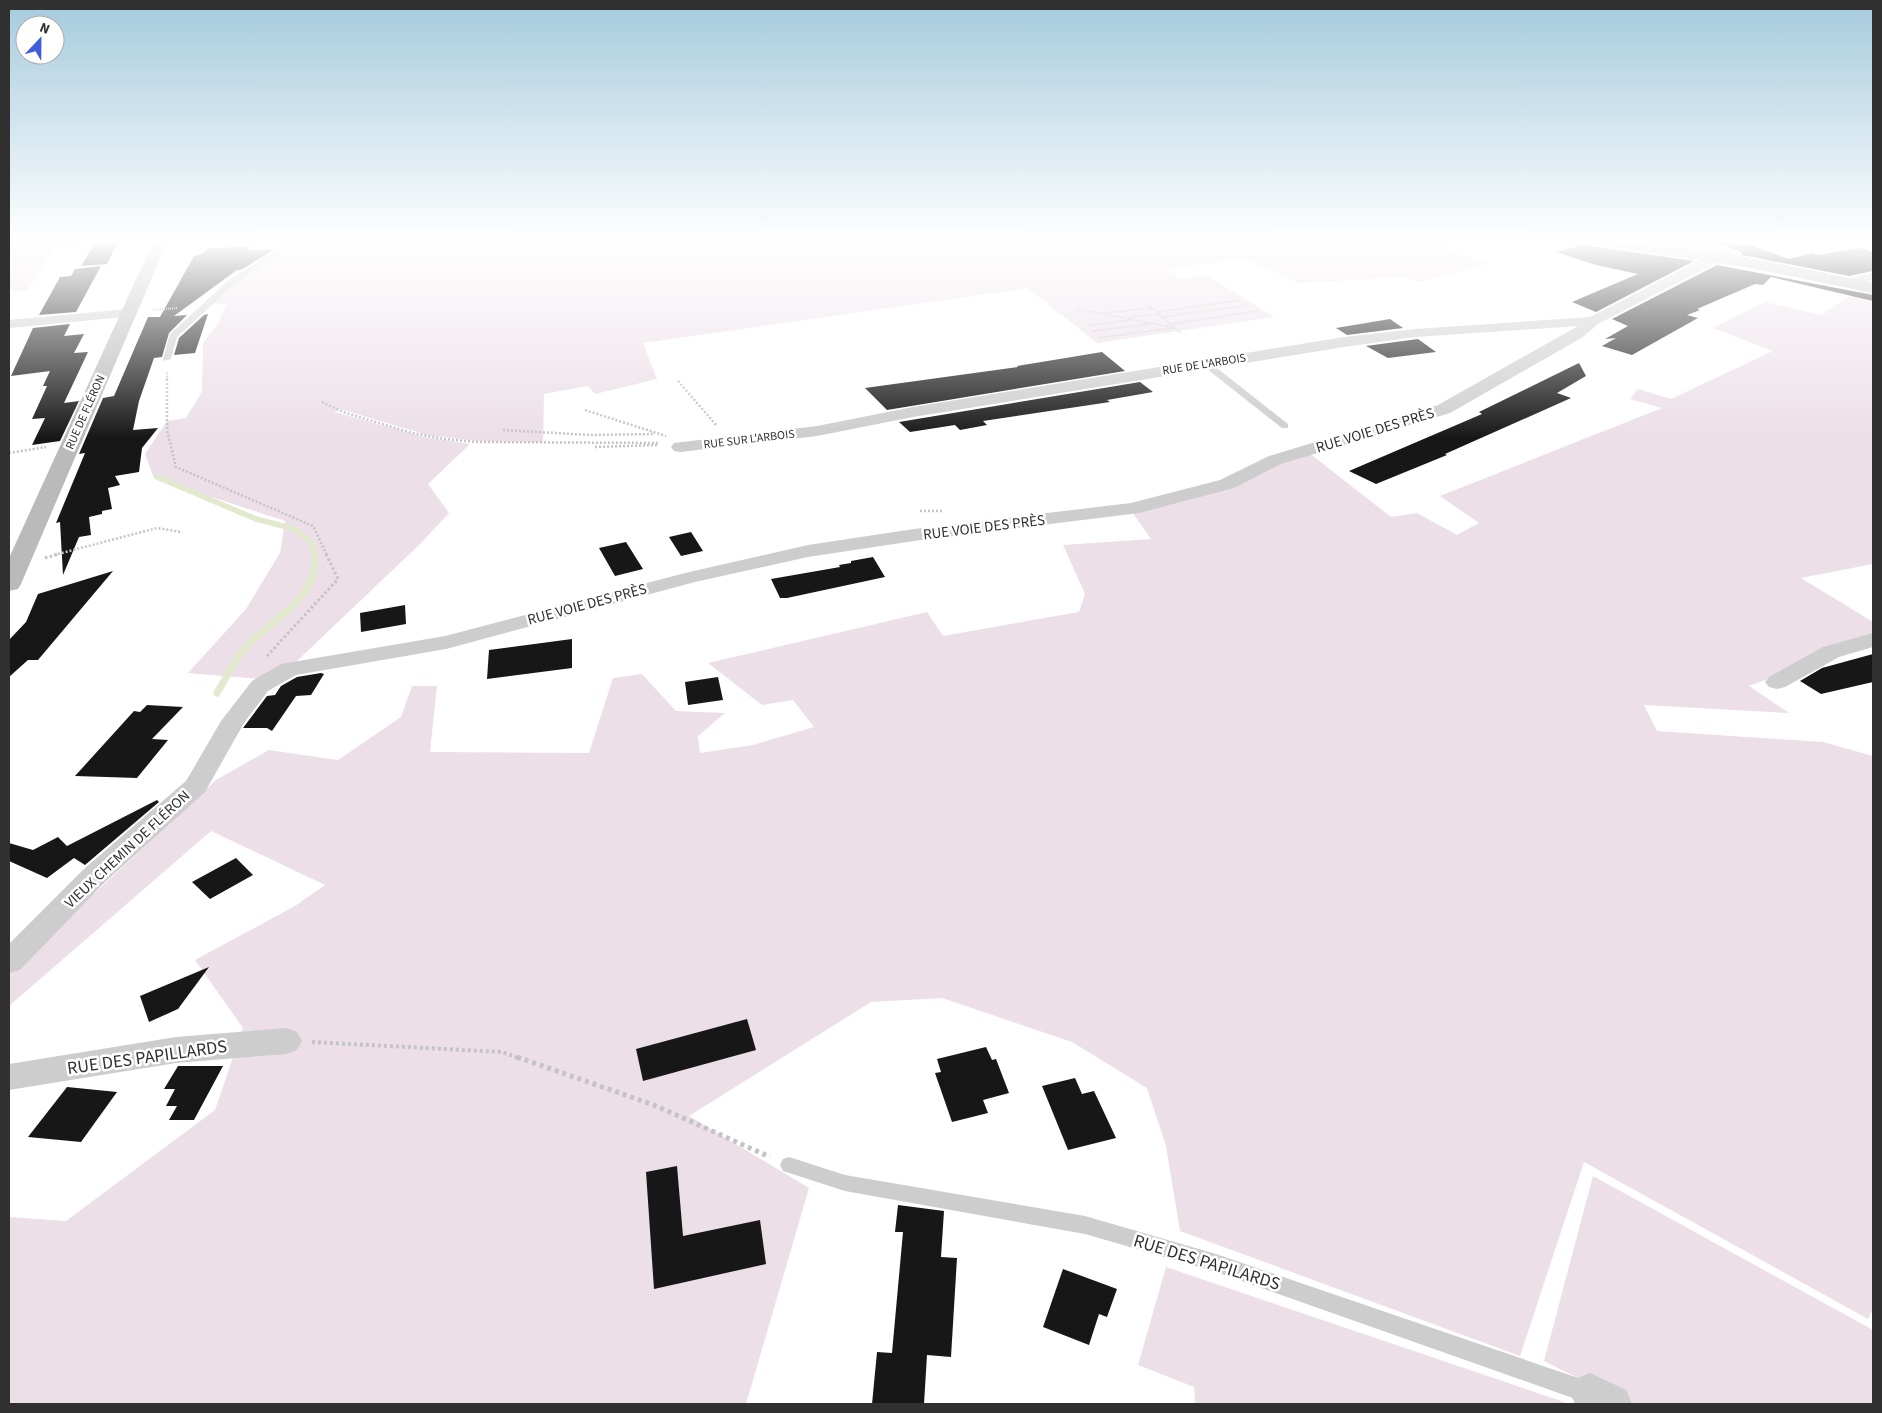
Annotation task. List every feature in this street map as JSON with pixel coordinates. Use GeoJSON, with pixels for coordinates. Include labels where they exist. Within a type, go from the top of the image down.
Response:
{"type":"FeatureCollection","features":[{"type":"Feature","properties":{"kind":"street","name":"RUE DE FLÉRON"},"geometry":{"type":"LineString","coordinates":[[12,575],[132,306]]}},
{"type":"Feature","properties":{"kind":"street","name":"RUE VOIE DES PRÈS"},"geometry":{"type":"LineString","coordinates":[[233,721],[260,686],[289,670],[446,642],[692,576],[808,551],[914,535],[1132,509],[1227,484],[1275,460],[1444,410],[1578,334],[1593,321],[1622,306]]}},
{"type":"Feature","properties":{"kind":"street"},"geometry":{"type":"LineString","coordinates":[[9,324],[129,312]]}},
{"type":"Feature","properties":{"kind":"street","name":"RUE DE L'ARBOIS"},"geometry":{"type":"LineString","coordinates":[[817,431],[913,412],[1206,363],[1415,333],[1593,321]]}},
{"type":"Feature","properties":{"kind":"street","name":"RUE SUR L'ARBOIS"},"geometry":{"type":"LineString","coordinates":[[683,446],[817,431]]}},
{"type":"Feature","properties":{"kind":"street"},"geometry":{"type":"LineString","coordinates":[[1777,682],[1831,652],[1873,640]]}},
{"type":"Feature","properties":{"kind":"street","name":"VIEUX CHEMIN DE FLÉRON"},"geometry":{"type":"LineString","coordinates":[[9,962],[95,875],[196,786],[233,721]]}},
{"type":"Feature","properties":{"kind":"street","name":"RUE DES PAPILLARDS"},"geometry":{"type":"LineString","coordinates":[[9,1077],[176,1050],[286,1040]]}},
{"type":"Feature","properties":{"kind":"lane"},"geometry":{"type":"LineString","coordinates":[[167,359],[173,336],[206,306]]}},
{"type":"Feature","properties":{"kind":"lane"},"geometry":{"type":"LineString","coordinates":[[1206,363],[1285,426]]}},
{"type":"Feature","properties":{"kind":"lane","name":"RUE DES PAPILARDS"},"geometry":{"type":"LineString","coordinates":[[789,1165],[845,1183],[1095,1228],[1216,1263],[1601,1398]]}},
{"type":"Feature","properties":{"kind":"path"},"geometry":{"type":"LineString","coordinates":[[129,312],[206,306]]}},
{"type":"Feature","properties":{"kind":"path"},"geometry":{"type":"LineString","coordinates":[[1149,306],[1181,333]]}},
{"type":"Feature","properties":{"kind":"path"},"geometry":{"type":"LineString","coordinates":[[1123,318],[1203,306]]}},
{"type":"Feature","properties":{"kind":"path"},"geometry":{"type":"LineString","coordinates":[[1163,318],[1242,306]]}},
{"type":"Feature","properties":{"kind":"path"},"geometry":{"type":"LineString","coordinates":[[1101,314],[1152,308]]}},
{"type":"Feature","properties":{"kind":"path"},"geometry":{"type":"LineString","coordinates":[[1077,309],[1175,328]]}},
{"type":"Feature","properties":{"kind":"path"},"geometry":{"type":"LineString","coordinates":[[1171,324],[1257,311]]}},
{"type":"Feature","properties":{"kind":"path"},"geometry":{"type":"LineString","coordinates":[[1087,326],[1134,320]]}},
{"type":"Feature","properties":{"kind":"path"},"geometry":{"type":"LineString","coordinates":[[1093,332],[1153,324]]}},
{"type":"Feature","properties":{"kind":"path"},"geometry":{"type":"LineString","coordinates":[[1098,338],[1175,328]]}},
{"type":"Feature","properties":{"kind":"path"},"geometry":{"type":"LineString","coordinates":[[167,359],[167,430],[176,467],[313,526],[338,580],[263,660]]}},
{"type":"Feature","properties":{"kind":"path"},"geometry":{"type":"LineString","coordinates":[[678,381],[730,441]]}},
{"type":"Feature","properties":{"kind":"path"},"geometry":{"type":"LineString","coordinates":[[322,402],[343,412],[412,433],[444,439],[478,442],[662,442],[683,446]]}},
{"type":"Feature","properties":{"kind":"path"},"geometry":{"type":"LineString","coordinates":[[585,410],[658,434],[683,446]]}},
{"type":"Feature","properties":{"kind":"path"},"geometry":{"type":"LineString","coordinates":[[503,430],[590,435],[658,434]]}},
{"type":"Feature","properties":{"kind":"path"},"geometry":{"type":"LineString","coordinates":[[9,453],[71,443]]}},
{"type":"Feature","properties":{"kind":"path"},"geometry":{"type":"LineString","coordinates":[[595,447],[683,446]]}},
{"type":"Feature","properties":{"kind":"path"},"geometry":{"type":"LineString","coordinates":[[12,575],[84,547],[157,528],[181,532]]}},
{"type":"Feature","properties":{"kind":"path"},"geometry":{"type":"LineString","coordinates":[[286,1040],[502,1052],[654,1105],[789,1165]]}},
{"type":"Feature","properties":{"kind":"shaded area"},"geometry":{"type":"Polygon","coordinates":[[[225,306],[902,306],[643,343],[657,379],[595,394],[588,386],[544,394],[543,442],[476,441],[427,435],[340,409],[335,412],[424,437],[470,444],[428,484],[449,513],[420,544],[296,662],[258,679],[188,673],[246,609],[280,553],[285,521],[154,478],[145,454],[167,421],[186,418],[202,392],[203,343],[219,322],[225,306]]]}},
{"type":"Feature","properties":{"kind":"shaded area"},"geometry":{"type":"Polygon","coordinates":[[[1051,306],[1256,306],[1274,317],[1097,343],[1051,306]]]}},
{"type":"Feature","properties":{"kind":"shaded area"},"geometry":{"type":"Polygon","coordinates":[[[1757,306],[1782,306],[1821,315],[1835,306],[1873,306],[1873,564],[1801,578],[1873,622],[1873,639],[1749,686],[1789,713],[1644,705],[1657,731],[1823,742],[1873,756],[1873,1309],[1868,1319],[1584,1162],[1520,1356],[1180,1231],[1166,1146],[1147,1088],[1072,1042],[942,998],[871,1002],[689,1116],[809,1188],[746,1404],[9,1404],[9,1217],[66,1221],[215,1110],[243,1028],[195,960],[295,906],[325,885],[211,831],[9,1006],[9,973],[216,780],[269,750],[338,760],[401,717],[412,686],[437,686],[430,752],[589,753],[613,678],[642,674],[676,711],[725,713],[698,736],[700,753],[753,745],[814,727],[793,700],[762,705],[708,663],[927,612],[943,636],[1079,612],[1085,594],[1063,545],[1151,539],[1132,512],[1309,453],[1391,517],[1417,513],[1457,535],[1479,523],[1440,496],[1662,408],[1630,399],[1638,389],[1671,399],[1773,351],[1713,328],[1757,306]]]}},
{"type":"Feature","properties":{"kind":"shaded area"},"geometry":{"type":"Polygon","coordinates":[[[1593,1176],[1873,1330],[1873,1404],[1629,1404],[1544,1361],[1593,1176]]]}},
{"type":"Feature","properties":{"kind":"shaded area"},"geometry":{"type":"Polygon","coordinates":[[[1166,1267],[1564,1402],[1565,1404],[1195,1404],[1194,1387],[1138,1365],[1166,1267]]]}},
{"type":"Feature","properties":{"kind":"building"},"geometry":{"type":"Polygon","coordinates":[[[44,306],[79,306],[76,312],[39,315],[44,306]]]}},
{"type":"Feature","properties":{"kind":"building"},"geometry":{"type":"Polygon","coordinates":[[[166,306],[188,306],[174,316],[187,315],[169,333],[162,357],[154,358],[139,401],[133,430],[158,428],[142,448],[139,472],[115,476],[120,485],[108,488],[112,509],[89,517],[91,535],[79,537],[63,575],[60,522],[56,523],[85,453],[79,454],[103,398],[114,396],[148,317],[160,317],[166,306]]]}},
{"type":"Feature","properties":{"kind":"building"},"geometry":{"type":"Polygon","coordinates":[[[1581,306],[1608,306],[1596,312],[1581,306]]]}},
{"type":"Feature","properties":{"kind":"building"},"geometry":{"type":"Polygon","coordinates":[[[1637,306],[1704,306],[1697,309],[1700,310],[1687,315],[1698,318],[1632,355],[1602,346],[1616,338],[1605,339],[1628,326],[1612,319],[1637,306]]]}},
{"type":"Feature","properties":{"kind":"building"},"geometry":{"type":"Polygon","coordinates":[[[208,314],[195,353],[174,355],[179,338],[204,315],[208,314]]]}},
{"type":"Feature","properties":{"kind":"building"},"geometry":{"type":"Polygon","coordinates":[[[1390,319],[1403,328],[1347,335],[1336,328],[1390,319]]]}},
{"type":"Feature","properties":{"kind":"building"},"geometry":{"type":"Polygon","coordinates":[[[70,324],[64,336],[84,334],[74,353],[88,352],[64,403],[79,401],[60,441],[32,445],[45,418],[32,419],[47,386],[43,386],[50,371],[11,376],[33,328],[70,324]]]}},
{"type":"Feature","properties":{"kind":"building"},"geometry":{"type":"Polygon","coordinates":[[[1418,339],[1436,352],[1388,358],[1366,346],[1418,339]]]}},
{"type":"Feature","properties":{"kind":"building"},"geometry":{"type":"Polygon","coordinates":[[[1102,352],[1125,371],[887,410],[865,388],[1018,367],[1102,352]]]}},
{"type":"Feature","properties":{"kind":"building"},"geometry":{"type":"Polygon","coordinates":[[[1579,363],[1586,376],[1557,393],[1571,398],[1445,454],[1447,455],[1376,484],[1349,471],[1482,414],[1479,412],[1579,363]]]}},
{"type":"Feature","properties":{"kind":"building"},"geometry":{"type":"Polygon","coordinates":[[[1140,382],[1153,392],[1107,400],[1110,402],[983,421],[987,425],[960,430],[955,425],[910,432],[899,422],[1140,382]]]}},
{"type":"Feature","properties":{"kind":"building"},"geometry":{"type":"Polygon","coordinates":[[[691,532],[703,551],[681,556],[669,537],[691,532]]]}},
{"type":"Feature","properties":{"kind":"building"},"geometry":{"type":"Polygon","coordinates":[[[626,542],[643,569],[615,576],[599,548],[626,542]]]}},
{"type":"Feature","properties":{"kind":"building"},"geometry":{"type":"Polygon","coordinates":[[[873,557],[885,577],[787,598],[780,598],[771,579],[840,567],[839,565],[851,563],[851,561],[873,557]]]}},
{"type":"Feature","properties":{"kind":"building"},"geometry":{"type":"Polygon","coordinates":[[[113,571],[38,660],[28,660],[9,677],[9,640],[26,622],[38,594],[113,571]]]}},
{"type":"Feature","properties":{"kind":"building"},"geometry":{"type":"Polygon","coordinates":[[[405,605],[406,624],[361,632],[360,613],[405,605]]]}},
{"type":"Feature","properties":{"kind":"building"},"geometry":{"type":"Polygon","coordinates":[[[572,639],[572,668],[487,679],[489,650],[572,639]]]}},
{"type":"Feature","properties":{"kind":"building"},"geometry":{"type":"Polygon","coordinates":[[[1873,654],[1873,682],[1821,694],[1800,681],[1822,668],[1873,654]]]}},
{"type":"Feature","properties":{"kind":"building"},"geometry":{"type":"Polygon","coordinates":[[[324,674],[311,695],[296,696],[272,731],[267,728],[243,728],[267,696],[275,695],[281,686],[297,677],[324,674]]]}},
{"type":"Feature","properties":{"kind":"building"},"geometry":{"type":"Polygon","coordinates":[[[718,677],[723,700],[688,705],[685,682],[718,677]]]}},
{"type":"Feature","properties":{"kind":"building"},"geometry":{"type":"Polygon","coordinates":[[[147,705],[183,707],[152,739],[168,740],[137,778],[75,776],[134,711],[140,712],[147,705]]]}},
{"type":"Feature","properties":{"kind":"building"},"geometry":{"type":"Polygon","coordinates":[[[157,800],[159,802],[85,865],[74,858],[47,878],[9,861],[9,843],[33,850],[58,837],[67,846],[157,800]]]}},
{"type":"Feature","properties":{"kind":"building"},"geometry":{"type":"Polygon","coordinates":[[[236,858],[253,875],[210,899],[192,882],[236,858]]]}},
{"type":"Feature","properties":{"kind":"building"},"geometry":{"type":"Polygon","coordinates":[[[209,967],[178,1009],[149,1022],[140,996],[209,967]]]}},
{"type":"Feature","properties":{"kind":"building"},"geometry":{"type":"Polygon","coordinates":[[[747,1019],[756,1050],[643,1081],[636,1049],[747,1019]]]}},
{"type":"Feature","properties":{"kind":"building"},"geometry":{"type":"Polygon","coordinates":[[[986,1047],[992,1060],[996,1059],[1009,1093],[983,1100],[988,1113],[952,1122],[935,1073],[941,1072],[937,1059],[986,1047]]]}},
{"type":"Feature","properties":{"kind":"building"},"geometry":{"type":"Polygon","coordinates":[[[178,1066],[223,1066],[194,1120],[169,1120],[177,1106],[166,1106],[175,1089],[164,1089],[178,1066]]]}},
{"type":"Feature","properties":{"kind":"building"},"geometry":{"type":"Polygon","coordinates":[[[1075,1078],[1082,1094],[1094,1091],[1116,1138],[1068,1150],[1042,1086],[1075,1078]]]}},
{"type":"Feature","properties":{"kind":"building"},"geometry":{"type":"Polygon","coordinates":[[[67,1087],[117,1092],[81,1142],[28,1137],[67,1087]]]}},
{"type":"Feature","properties":{"kind":"building"},"geometry":{"type":"Polygon","coordinates":[[[677,1166],[683,1236],[760,1220],[766,1264],[654,1289],[646,1172],[677,1166]]]}},
{"type":"Feature","properties":{"kind":"building"},"geometry":{"type":"Polygon","coordinates":[[[898,1205],[944,1211],[941,1257],[957,1258],[951,1357],[927,1355],[924,1404],[872,1404],[877,1352],[892,1353],[903,1232],[895,1232],[898,1205]]]}},
{"type":"Feature","properties":{"kind":"building"},"geometry":{"type":"Polygon","coordinates":[[[1063,1269],[1117,1289],[1107,1317],[1099,1314],[1089,1345],[1043,1327],[1063,1269]]]}},
{"type":"Feature","properties":{"kind":"waterway"},"geometry":{"type":"LineString","coordinates":[[157,477],[256,519],[295,529],[312,543],[314,555]]}},
{"type":"Feature","properties":{"kind":"waterway"},"geometry":{"type":"LineString","coordinates":[[217,693],[241,653],[289,609],[309,585],[314,570],[314,555]]}}]}
